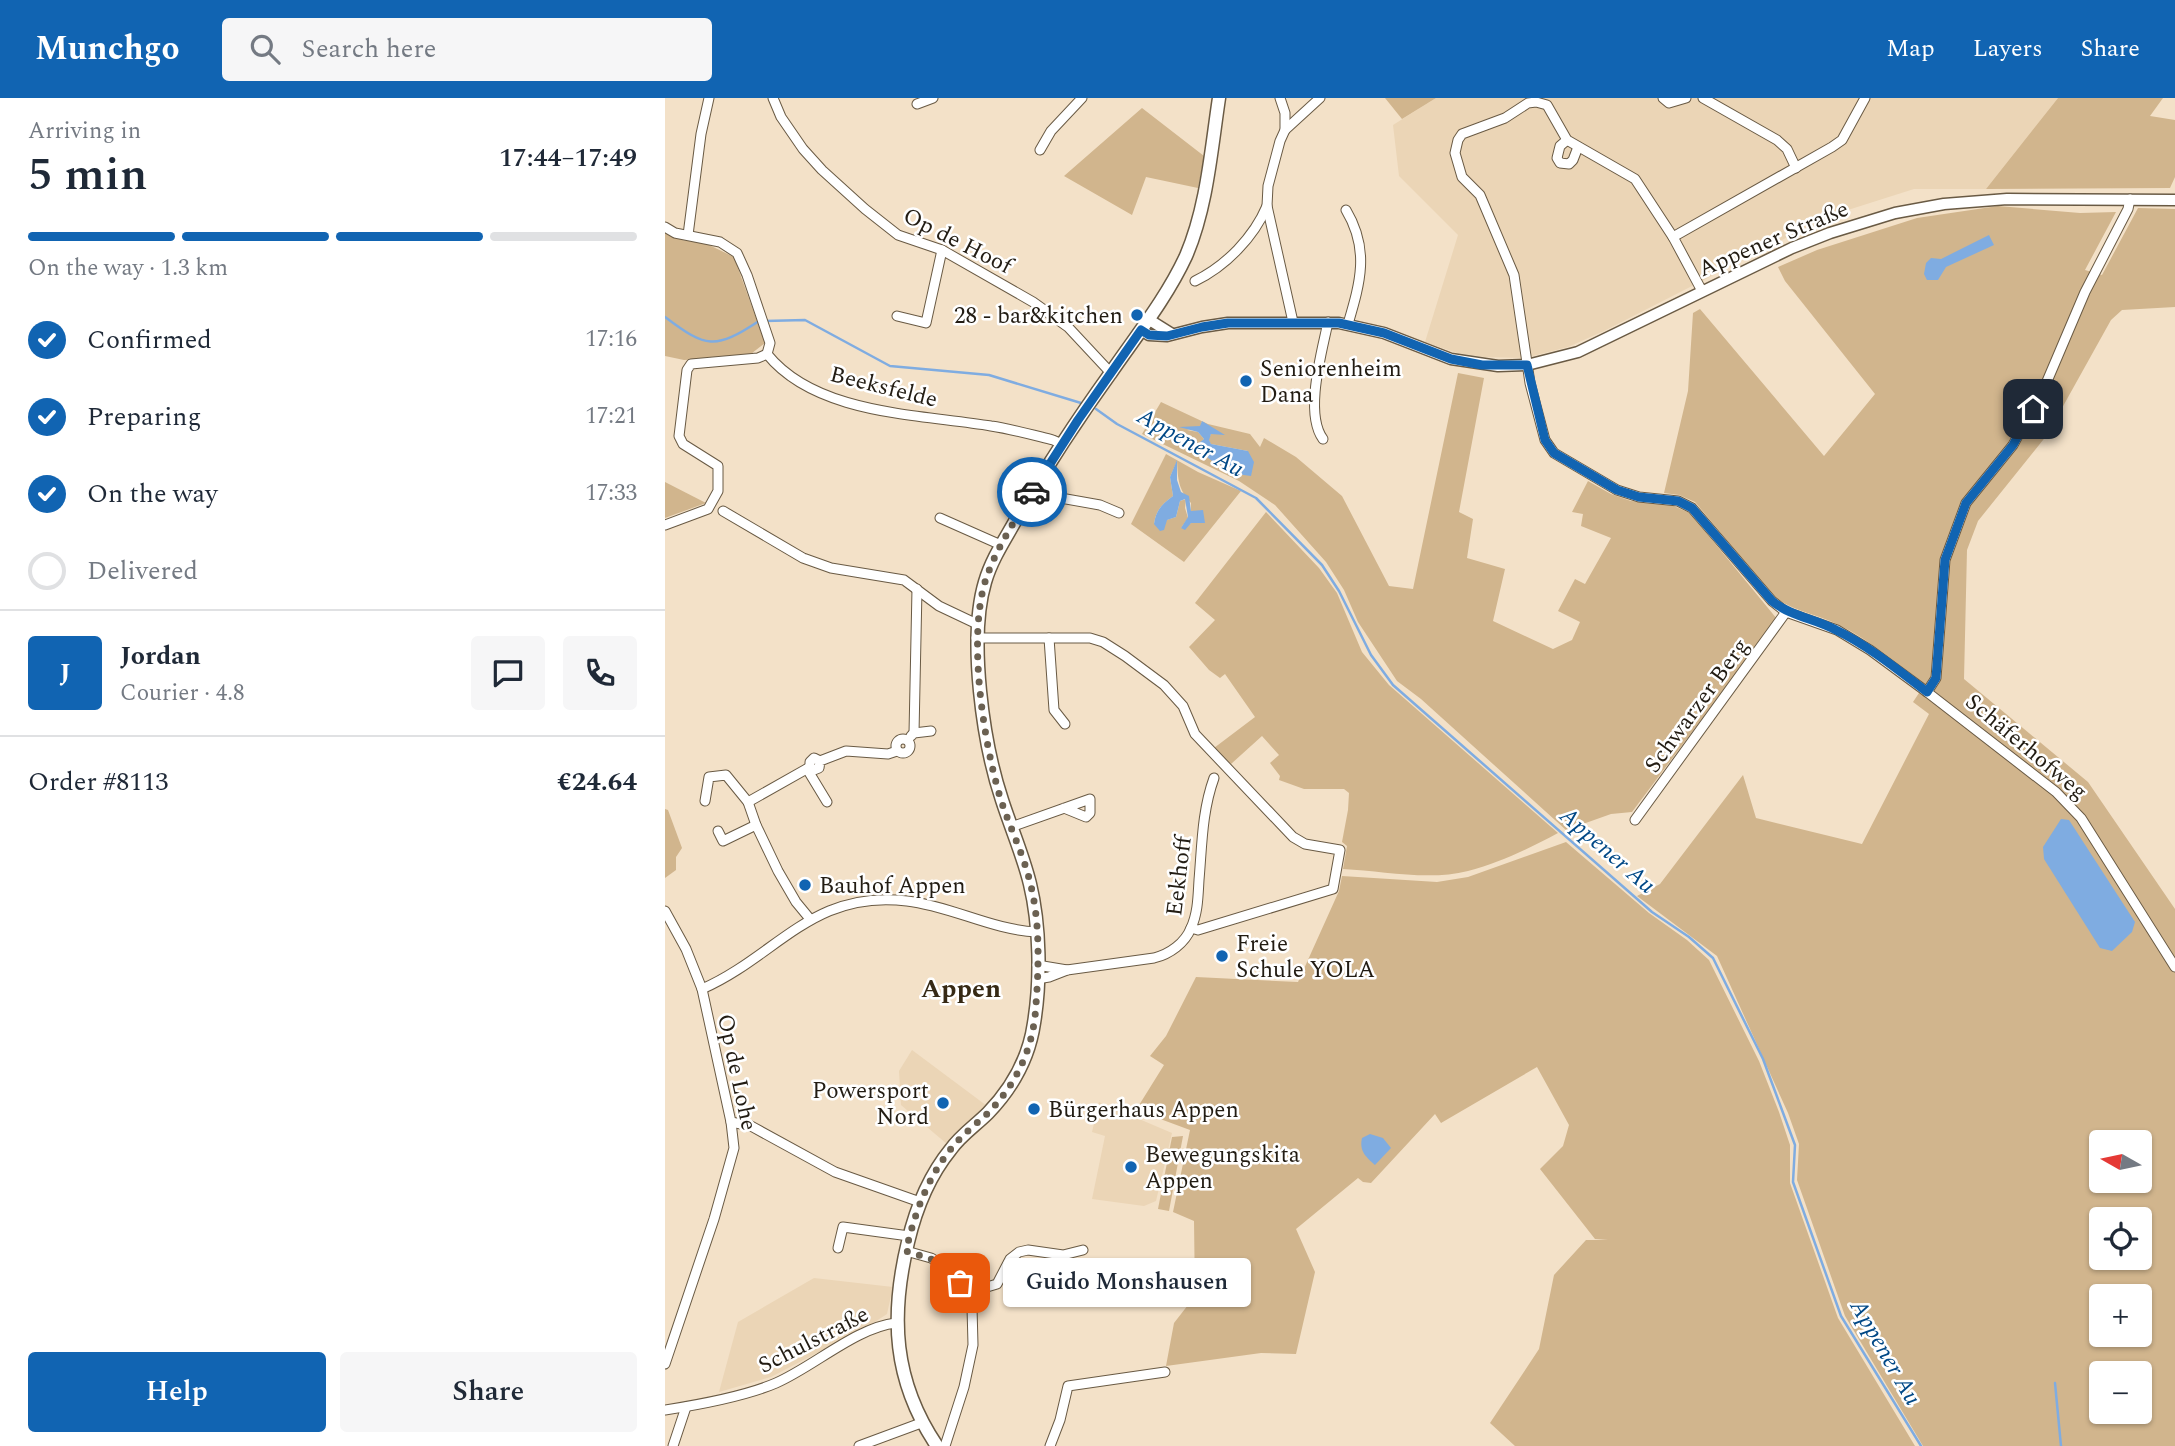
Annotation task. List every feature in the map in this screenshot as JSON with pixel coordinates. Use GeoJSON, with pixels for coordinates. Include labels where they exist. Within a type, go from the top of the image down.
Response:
{"type":"FeatureCollection","features":[{"type":"Feature","properties":{"kind":"main road"},"geometry":{"type":"LineString","coordinates":[[937,1446],[921,1423],[905,1378],[896,1323],[898,1286],[909,1236],[933,1174],[950,1150],[1007,1091],[1021,1069],[1035,1021],[1037,932],[1030,881],[991,757],[976,638],[985,581],[1001,545],[1062,444],[1174,280],[1194,233],[1205,189],[1219,98]]}},
{"type":"Feature","properties":{"kind":"street"},"geometry":{"type":"LineString","coordinates":[[688,235],[701,134],[709,98]]}},
{"type":"Feature","properties":{"kind":"street","name":"Op de Hoof"},"geometry":{"type":"LineString","coordinates":[[773,98],[803,149],[865,209],[898,234],[942,250],[1033,302],[1068,327],[1110,372]]}},
{"type":"Feature","properties":{"kind":"street"},"geometry":{"type":"LineString","coordinates":[[917,104],[933,98]]}},
{"type":"Feature","properties":{"kind":"street"},"geometry":{"type":"LineString","coordinates":[[1040,150],[1051,131],[1082,98]]}},
{"type":"Feature","properties":{"kind":"street"},"geometry":{"type":"LineString","coordinates":[[1280,98],[1285,113],[1285,130]]}},
{"type":"Feature","properties":{"kind":"street"},"geometry":{"type":"LineString","coordinates":[[1293,322],[1267,206],[1268,186],[1285,130],[1320,98]]}},
{"type":"Feature","properties":{"kind":"street"},"geometry":{"type":"LineString","coordinates":[[1663,98],[1669,103],[1686,98]]}},
{"type":"Feature","properties":{"kind":"street"},"geometry":{"type":"LineString","coordinates":[[1703,98],[1777,140],[1800,166]]}},
{"type":"Feature","properties":{"kind":"street"},"geometry":{"type":"LineString","coordinates":[[1673,237],[1842,140],[1865,98]]}},
{"type":"Feature","properties":{"kind":"street","name":"Schäferhofweg"},"geometry":{"type":"LineString","coordinates":[[1567,141],[1547,105],[1536,102],[1528,103],[1504,118],[1462,134],[1455,153],[1462,177],[1480,195],[1514,275],[1527,365],[1545,440],[1554,453],[1617,490],[1639,497],[1678,501],[1692,508],[1772,601],[1786,612],[1837,630],[1870,650],[2056,792],[2081,818],[2175,967]]}},
{"type":"Feature","properties":{"kind":"street"},"geometry":{"type":"LineString","coordinates":[[1578,147],[1569,164],[1560,163],[1557,158],[1558,151],[1567,141],[1621,169],[1635,179],[1673,237],[1702,292]]}},
{"type":"Feature","properties":{"kind":"street","name":"Appener Straße"},"geometry":{"type":"LineString","coordinates":[[1527,365],[1578,352],[1792,248],[1895,213],[1944,204],[2007,199],[2175,200]]}},
{"type":"Feature","properties":{"kind":"street"},"geometry":{"type":"LineString","coordinates":[[1927,692],[1936,678],[1945,560],[1966,503],[2013,445],[2039,398],[2085,292],[2130,199]]}},
{"type":"Feature","properties":{"kind":"street"},"geometry":{"type":"LineString","coordinates":[[1195,281],[1245,242],[1258,226],[1267,206]]}},
{"type":"Feature","properties":{"kind":"street"},"geometry":{"type":"LineString","coordinates":[[1346,210],[1359,242],[1361,264],[1359,286],[1348,324]]}},
{"type":"Feature","properties":{"kind":"street"},"geometry":{"type":"LineString","coordinates":[[665,226],[675,233],[720,242],[737,253],[770,343],[767,354],[758,358],[691,365],[687,370],[679,436],[683,444],[718,466],[718,491],[708,509],[665,525]]}},
{"type":"Feature","properties":{"kind":"street"},"geometry":{"type":"LineString","coordinates":[[897,316],[926,323],[942,250]]}},
{"type":"Feature","properties":{"kind":"street"},"geometry":{"type":"LineString","coordinates":[[1323,439],[1315,425],[1315,401],[1328,322]]}},
{"type":"Feature","properties":{"kind":"street"},"geometry":{"type":"LineString","coordinates":[[1145,325],[1149,335],[1175,335],[1215,324],[1348,324],[1384,333],[1451,359],[1482,365],[1527,365]]}},
{"type":"Feature","properties":{"kind":"street","name":"Beeksfelde"},"geometry":{"type":"LineString","coordinates":[[767,354],[792,379],[832,397],[903,416],[991,426],[1062,444]]}},
{"type":"Feature","properties":{"kind":"street"},"geometry":{"type":"LineString","coordinates":[[1033,491],[1100,505],[1119,513]]}},
{"type":"Feature","properties":{"kind":"street"},"geometry":{"type":"LineString","coordinates":[[723,511],[803,558],[831,568],[904,580],[939,606],[977,624]]}},
{"type":"Feature","properties":{"kind":"street"},"geometry":{"type":"LineString","coordinates":[[940,518],[1001,545]]}},
{"type":"Feature","properties":{"kind":"street"},"geometry":{"type":"LineString","coordinates":[[827,802],[809,768],[811,760],[816,758],[820,761],[846,751],[888,754],[909,750],[917,589]]}},
{"type":"Feature","properties":{"kind":"street","name":"Schwarzer Berg"},"geometry":{"type":"LineString","coordinates":[[1635,820],[1786,612]]}},
{"type":"Feature","properties":{"kind":"street"},"geometry":{"type":"LineString","coordinates":[[976,638],[1090,638],[1103,642],[1164,685],[1183,706],[1195,734],[1293,837],[1305,844],[1340,850],[1333,890],[1198,930],[1191,928]]}},
{"type":"Feature","properties":{"kind":"street"},"geometry":{"type":"LineString","coordinates":[[1049,638],[1054,710],[1065,723]]}},
{"type":"Feature","properties":{"kind":"street"},"geometry":{"type":"LineString","coordinates":[[911,736],[931,731]]}},
{"type":"Feature","properties":{"kind":"street"},"geometry":{"type":"LineString","coordinates":[[748,802],[809,768]]}},
{"type":"Feature","properties":{"kind":"street"},"geometry":{"type":"LineString","coordinates":[[705,801],[709,777],[726,775],[748,802],[778,871],[796,902],[810,919]]}},
{"type":"Feature","properties":{"kind":"street","name":"Eekhoff"},"geometry":{"type":"LineString","coordinates":[[1037,979],[1067,970],[1161,956],[1182,942],[1197,911],[1205,801],[1214,778]]}},
{"type":"Feature","properties":{"kind":"street"},"geometry":{"type":"LineString","coordinates":[[1011,827],[1064,808]]}},
{"type":"Feature","properties":{"kind":"street"},"geometry":{"type":"LineString","coordinates":[[718,831],[723,841],[756,825]]}},
{"type":"Feature","properties":{"kind":"street"},"geometry":{"type":"LineString","coordinates":[[702,989],[723,980],[810,919],[855,901],[897,900],[921,903],[981,922],[1037,932]]}},
{"type":"Feature","properties":{"kind":"street","name":"Op de Lohe"},"geometry":{"type":"LineString","coordinates":[[665,911],[685,948],[702,989],[734,1148],[714,1219],[665,1364]]}},
{"type":"Feature","properties":{"kind":"street","name":"Eekhoff"},"geometry":{"type":"LineString","coordinates":[[1037,965],[1067,970]]}},
{"type":"Feature","properties":{"kind":"street"},"geometry":{"type":"LineString","coordinates":[[730,1122],[751,1126],[835,1172],[920,1202]]}},
{"type":"Feature","properties":{"kind":"street"},"geometry":{"type":"LineString","coordinates":[[838,1248],[843,1227],[909,1236]]}},
{"type":"Feature","properties":{"kind":"street"},"geometry":{"type":"LineString","coordinates":[[967,1293],[997,1284],[1010,1259],[1019,1252],[1063,1255],[1083,1250]]}},
{"type":"Feature","properties":{"kind":"street"},"geometry":{"type":"LineString","coordinates":[[906,1251],[931,1258],[943,1265],[967,1293],[973,1316],[973,1345],[964,1387],[945,1446]]}},
{"type":"Feature","properties":{"kind":"street","name":"Schulstraße"},"geometry":{"type":"LineString","coordinates":[[665,1410],[775,1383],[877,1327],[896,1323]]}},
{"type":"Feature","properties":{"kind":"street"},"geometry":{"type":"LineString","coordinates":[[665,1326],[675,1328]]}},
{"type":"Feature","properties":{"kind":"street"},"geometry":{"type":"LineString","coordinates":[[1050,1446],[1060,1420],[1068,1386],[1165,1371]]}},
{"type":"Feature","properties":{"kind":"street"},"geometry":{"type":"LineString","coordinates":[[673,1446],[686,1407]]}},
{"type":"Feature","properties":{"kind":"street"},"geometry":{"type":"LineString","coordinates":[[859,1446],[921,1423]]}},
{"type":"Feature","properties":{"kind":"shaded area"},"geometry":{"type":"Polygon","coordinates":[[[1385,98],[1436,98],[1402,119],[1385,98]]]}},
{"type":"Feature","properties":{"kind":"shaded area"},"geometry":{"type":"Polygon","coordinates":[[[1436,98],[2058,98],[1986,189],[1914,189],[1829,216],[1604,331],[1568,347],[1525,358],[1457,353],[1425,342],[1458,235],[1399,176],[1393,125],[1436,98]]]}},
{"type":"Feature","properties":{"kind":"shaded area"},"geometry":{"type":"Polygon","coordinates":[[[2058,98],[2163,98],[2150,116],[2175,120],[2175,177],[2170,188],[1986,189],[2058,98]]]}},
{"type":"Feature","properties":{"kind":"shaded area"},"geometry":{"type":"Polygon","coordinates":[[[1142,108],[1204,156],[1198,188],[1146,177],[1132,215],[1064,176],[1142,108]]]}},
{"type":"Feature","properties":{"kind":"shaded area"},"geometry":{"type":"Polygon","coordinates":[[[1998,206],[2080,213],[2116,212],[2085,270],[2102,275],[2138,208],[2175,209],[2175,307],[2122,310],[2111,320],[2047,435],[1978,521],[1967,550],[1964,679],[2088,782],[2175,909],[2175,1446],[1923,1446],[1845,1316],[1797,1180],[1799,1144],[1788,1113],[1717,956],[1637,896],[1660,884],[1743,775],[1756,818],[1862,844],[1929,714],[1913,702],[1925,684],[1850,631],[1774,597],[1695,502],[1679,495],[1664,493],[1688,391],[1693,313],[1700,309],[1824,456],[1875,394],[1785,281],[1778,267],[1817,250],[1917,218],[1998,206]]]}},
{"type":"Feature","properties":{"kind":"shaded area"},"geometry":{"type":"Polygon","coordinates":[[[665,231],[682,240],[707,244],[734,257],[765,343],[747,357],[684,360],[665,356],[665,231]]]}},
{"type":"Feature","properties":{"kind":"shaded area"},"geometry":{"type":"Polygon","coordinates":[[[1458,373],[1484,378],[1459,512],[1473,519],[1467,558],[1505,569],[1493,621],[1553,649],[1572,640],[1580,622],[1558,611],[1575,579],[1585,584],[1611,538],[1581,526],[1583,514],[1572,512],[1588,481],[1631,501],[1669,504],[1690,513],[1777,619],[1632,812],[1611,814],[1566,830],[1421,699],[1397,681],[1358,622],[1344,590],[1326,562],[1275,505],[1239,481],[1142,434],[1161,402],[1202,421],[1208,424],[1250,434],[1260,447],[1264,438],[1296,457],[1342,496],[1389,586],[1413,589],[1458,373]],[[1202,421],[1201,426],[1187,430],[1198,432],[1204,439],[1199,444],[1183,440],[1165,429],[1164,423],[1158,425],[1205,455],[1223,464],[1231,466],[1248,451],[1211,444],[1208,440],[1211,434],[1202,421]]]}},
{"type":"Feature","properties":{"kind":"shaded area"},"geometry":{"type":"Polygon","coordinates":[[[1166,454],[1241,491],[1184,562],[1131,524],[1166,454]],[[1177,461],[1170,477],[1173,496],[1160,508],[1154,524],[1176,517],[1180,501],[1186,499],[1188,518],[1181,528],[1191,523],[1204,523],[1191,511],[1191,503],[1183,493],[1177,461]]]}},
{"type":"Feature","properties":{"kind":"shaded area"},"geometry":{"type":"Polygon","coordinates":[[[665,482],[706,503],[665,518],[665,482]]]}},
{"type":"Feature","properties":{"kind":"shaded area"},"geometry":{"type":"Polygon","coordinates":[[[1266,512],[1319,568],[1337,593],[1362,652],[1389,685],[1558,833],[1480,868],[1453,874],[1422,875],[1343,869],[1347,846],[1342,842],[1349,793],[1344,789],[1304,789],[1279,780],[1280,776],[1270,763],[1279,755],[1262,736],[1231,764],[1214,748],[1255,717],[1225,674],[1220,678],[1209,670],[1189,647],[1215,620],[1195,603],[1266,512]]]}},
{"type":"Feature","properties":{"kind":"shaded area"},"geometry":{"type":"Polygon","coordinates":[[[665,809],[668,810],[682,848],[676,857],[676,870],[665,878],[665,809]]]}},
{"type":"Feature","properties":{"kind":"shaded area"},"geometry":{"type":"Polygon","coordinates":[[[1566,842],[1709,960],[1759,1061],[1779,1112],[1790,1145],[1790,1183],[1838,1318],[1915,1446],[1515,1446],[1490,1423],[1539,1349],[1554,1275],[1586,1240],[1608,1240],[1595,1239],[1540,1169],[1563,1146],[1569,1125],[1537,1067],[1441,1123],[1435,1114],[1371,1183],[1358,1178],[1296,1229],[1315,1272],[1296,1354],[1261,1353],[1166,1366],[1174,1323],[1195,1296],[1194,1221],[1173,1212],[1190,1130],[1136,1110],[1164,1065],[1150,1056],[1166,1036],[1196,977],[1298,982],[1339,891],[1342,876],[1437,882],[1468,877],[1566,842]]]}},
{"type":"Feature","properties":{"kind":"shaded area"},"geometry":{"type":"Polygon","coordinates":[[[912,1050],[987,1106],[947,1144],[901,1105],[899,1071],[912,1050]]]}},
{"type":"Feature","properties":{"kind":"shaded area","name":"Bewegungskita Appen"},"geometry":{"type":"Polygon","coordinates":[[[1099,1102],[1172,1133],[1156,1201],[1144,1206],[1092,1199],[1105,1136],[1092,1132],[1099,1102]]]}},
{"type":"Feature","properties":{"kind":"shaded area"},"geometry":{"type":"Polygon","coordinates":[[[1183,1136],[1169,1211],[1158,1209],[1172,1137],[1183,1136]]]}},
{"type":"Feature","properties":{"kind":"shaded area"},"geometry":{"type":"Polygon","coordinates":[[[814,1278],[893,1287],[887,1314],[771,1377],[719,1392],[738,1322],[814,1278]]]}},
{"type":"Feature","properties":{"kind":"water"},"geometry":{"type":"Polygon","coordinates":[[[1989,235],[1994,245],[1946,267],[1938,280],[1927,280],[1924,274],[1926,263],[1931,258],[1941,259],[1989,235]]]}},
{"type":"Feature","properties":{"kind":"water"},"geometry":{"type":"Polygon","coordinates":[[[1202,421],[1225,435],[1211,434],[1211,444],[1248,451],[1254,462],[1251,476],[1237,474],[1231,466],[1215,462],[1202,452],[1157,431],[1158,425],[1164,422],[1165,429],[1183,440],[1199,443],[1204,439],[1198,432],[1179,427],[1200,426],[1202,421]]]}},
{"type":"Feature","properties":{"kind":"water"},"geometry":{"type":"Polygon","coordinates":[[[1177,460],[1177,480],[1181,492],[1189,496],[1191,511],[1203,510],[1205,523],[1191,523],[1185,530],[1181,528],[1188,517],[1185,499],[1180,501],[1176,517],[1167,520],[1164,530],[1160,531],[1154,524],[1155,519],[1160,508],[1173,496],[1170,477],[1177,460]]]}},
{"type":"Feature","properties":{"kind":"water"},"geometry":{"type":"Polygon","coordinates":[[[2061,819],[2069,820],[2135,922],[2132,932],[2112,951],[2100,948],[2044,859],[2043,847],[2061,819]]]}},
{"type":"Feature","properties":{"kind":"water"},"geometry":{"type":"Polygon","coordinates":[[[1370,1134],[1383,1138],[1391,1148],[1375,1165],[1361,1147],[1362,1138],[1370,1134]]]}},
{"type":"Feature","properties":{"kind":"waterway","name":"Appener Au"},"geometry":{"type":"LineString","coordinates":[[665,317],[691,335],[711,342],[732,337],[759,321]]}},
{"type":"Feature","properties":{"kind":"waterway","name":"Appener Au"},"geometry":{"type":"LineString","coordinates":[[765,321],[805,320],[890,366],[989,375],[1081,403]]}},
{"type":"Feature","properties":{"kind":"waterway","name":"Appener Au"},"geometry":{"type":"LineString","coordinates":[[1096,409],[1117,424],[1256,498],[1322,565],[1339,591],[1371,655],[1393,685],[1652,912],[1689,937],[1713,958],[1763,1059],[1795,1145],[1793,1182],[1841,1316],[1921,1446]]}},
{"type":"Feature","properties":{"kind":"waterway"},"geometry":{"type":"LineString","coordinates":[[2055,1383],[2061,1446]]}},
{"type":"Feature","properties":{"kind":"way so far"},"geometry":{"type":"LineString","coordinates":[[960,1283],[937,1261],[906,1251],[920,1202],[933,1174],[956,1142],[989,1112],[1007,1091],[1021,1069],[1035,1021],[1035,908],[1023,858],[996,781],[986,726],[976,638],[979,605],[985,581],[1001,545],[1032,492]]}},
{"type":"Feature","properties":{"kind":"place","name":"28 - bar&kitchen"},"geometry":{"type":"Point","coordinates":[1137,315]}},
{"type":"Feature","properties":{"kind":"place","name":"Seniorenheim Dana"},"geometry":{"type":"Point","coordinates":[1246,381]}},
{"type":"Feature","properties":{"kind":"place","name":"Bauhof Appen"},"geometry":{"type":"Point","coordinates":[805,885]}},
{"type":"Feature","properties":{"kind":"place","name":"Freie Schule YOLA"},"geometry":{"type":"Point","coordinates":[1222,956]}},
{"type":"Feature","properties":{"kind":"place","name":"Powersport Nord"},"geometry":{"type":"Point","coordinates":[943,1103]}},
{"type":"Feature","properties":{"kind":"place","name":"Bürgerhaus Appen"},"geometry":{"type":"Point","coordinates":[1034,1109]}},
{"type":"Feature","properties":{"kind":"place","name":"Bewegungskita Appen"},"geometry":{"type":"Point","coordinates":[1131,1167]}},
{"type":"Feature","properties":{"kind":"place","name":"Guido Monshausen"},"geometry":{"type":"Point","coordinates":[960,1283]}},
{"type":"Feature","properties":{"kind":"district","name":"Appen"},"geometry":{"type":"Point","coordinates":[961,988]}},
{"type":"Feature","properties":{"kind":"route"},"geometry":{"type":"LineString","coordinates":[[1032,492],[1110,372],[1141,330],[1149,335],[1167,336],[1228,323],[1328,322],[1365,327],[1451,359],[1482,365],[1527,365],[1545,440],[1554,453],[1617,490],[1639,497],[1678,501],[1692,508],[1772,601],[1786,612],[1837,630],[1870,650],[1927,692],[1936,678],[1945,560],[1966,503],[2013,445],[2033,409]]}}]}
